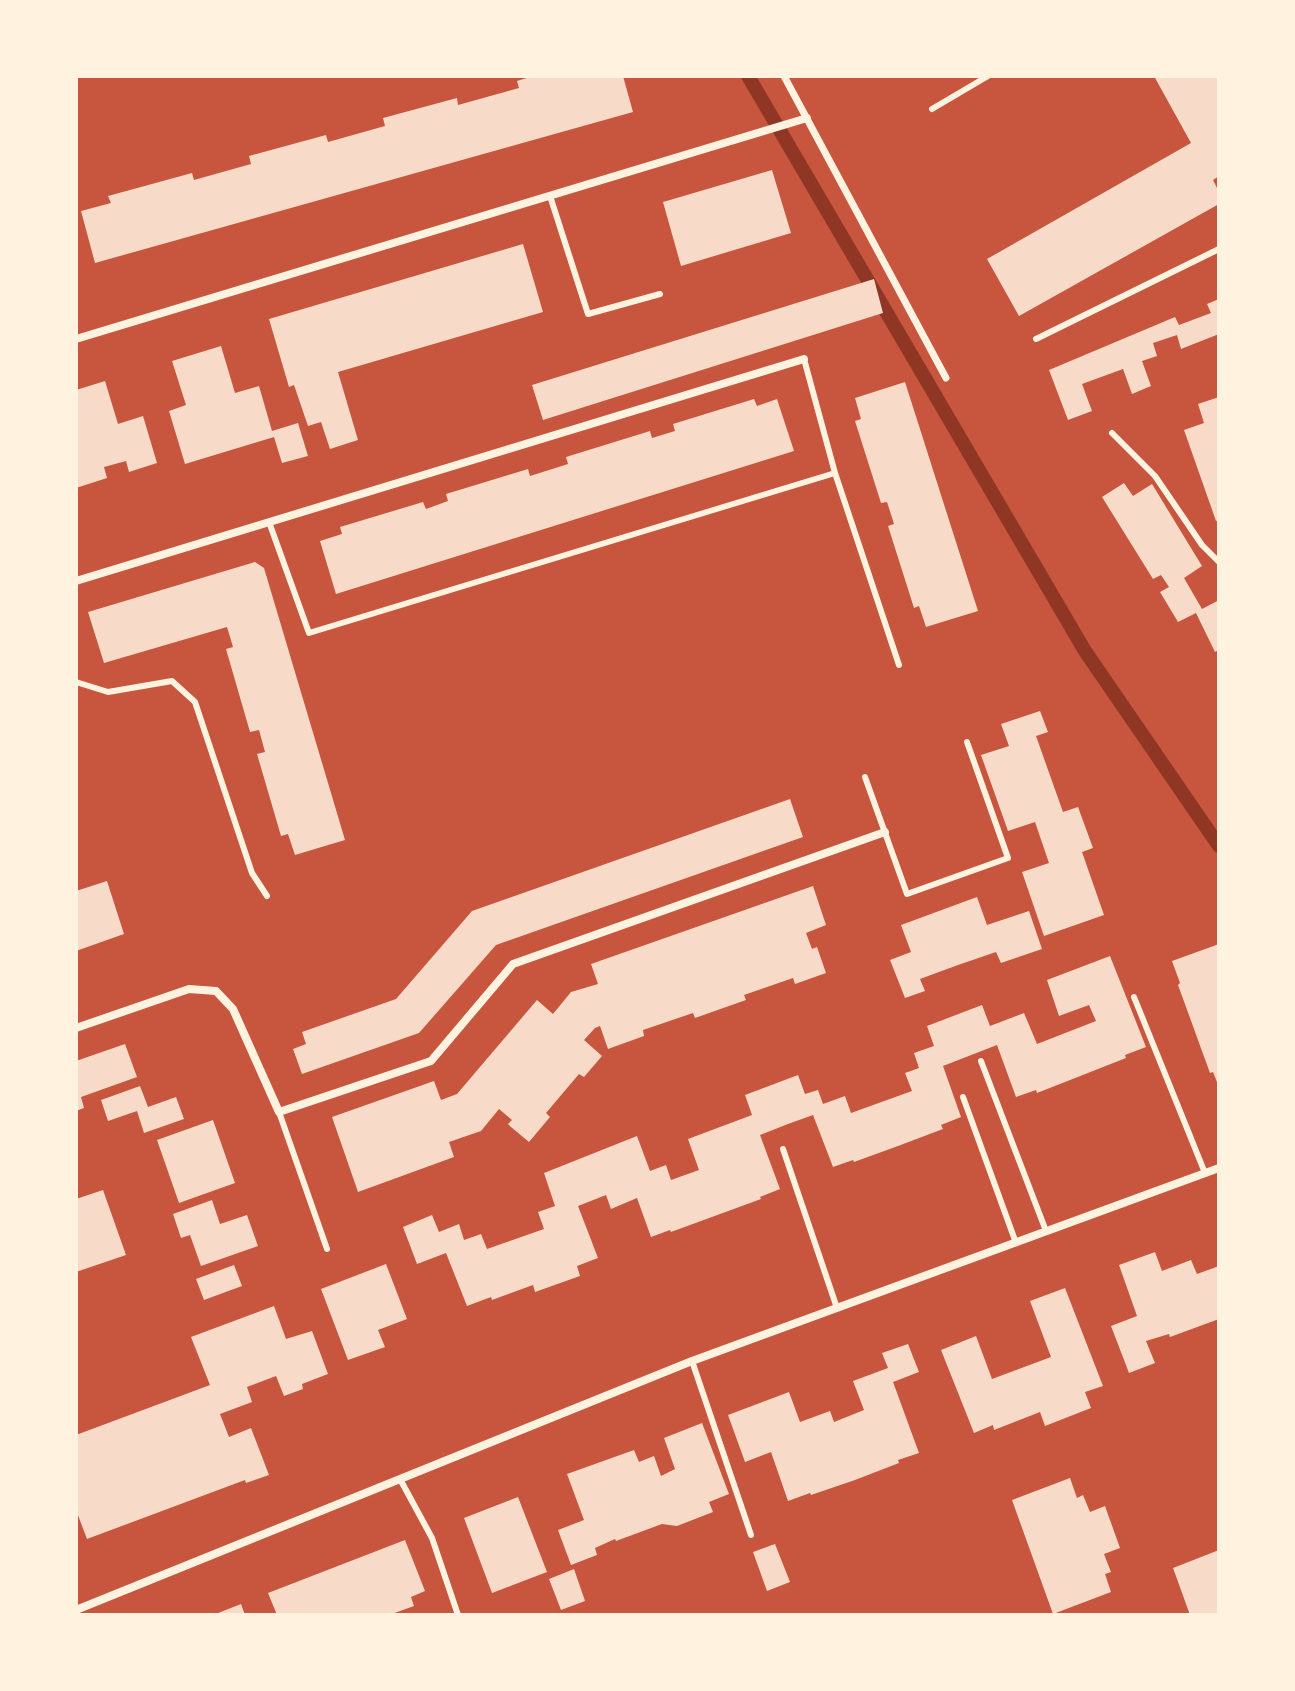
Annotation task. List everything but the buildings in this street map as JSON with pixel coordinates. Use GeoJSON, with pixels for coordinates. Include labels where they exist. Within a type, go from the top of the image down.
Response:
{"type":"FeatureCollection","features":[{"type":"Feature","properties":{"kind":"street"},"geometry":{"type":"LineString","coordinates":[[784,76],[946,378]]}},
{"type":"Feature","properties":{"kind":"street"},"geometry":{"type":"LineString","coordinates":[[76,339],[807,118]]}},
{"type":"Feature","properties":{"kind":"street"},"geometry":{"type":"LineString","coordinates":[[76,581],[804,359]]}},
{"type":"Feature","properties":{"kind":"street"},"geometry":{"type":"LineString","coordinates":[[76,1028],[189,989],[216,991],[233,1009],[279,1112],[431,1061],[513,964],[885,832]]}},
{"type":"Feature","properties":{"kind":"street"},"geometry":{"type":"LineString","coordinates":[[76,1610],[692,1361],[1219,1168]]}},
{"type":"Feature","properties":{"kind":"lane"},"geometry":{"type":"LineString","coordinates":[[932,109],[988,76]]}},
{"type":"Feature","properties":{"kind":"lane"},"geometry":{"type":"LineString","coordinates":[[550,196],[588,314],[660,294]]}},
{"type":"Feature","properties":{"kind":"lane"},"geometry":{"type":"LineString","coordinates":[[1036,339],[1219,249]]}},
{"type":"Feature","properties":{"kind":"lane"},"geometry":{"type":"LineString","coordinates":[[804,359],[835,473],[899,665]]}},
{"type":"Feature","properties":{"kind":"lane"},"geometry":{"type":"LineString","coordinates":[[1112,433],[1155,476],[1202,545],[1219,562]]}},
{"type":"Feature","properties":{"kind":"lane"},"geometry":{"type":"LineString","coordinates":[[269,522],[309,633],[835,473]]}},
{"type":"Feature","properties":{"kind":"lane"},"geometry":{"type":"LineString","coordinates":[[76,682],[108,692],[172,681],[195,702],[252,873],[267,896]]}},
{"type":"Feature","properties":{"kind":"lane"},"geometry":{"type":"LineString","coordinates":[[865,777],[907,894],[1008,858],[967,742]]}},
{"type":"Feature","properties":{"kind":"lane"},"geometry":{"type":"LineString","coordinates":[[1134,997],[1205,1173]]}},
{"type":"Feature","properties":{"kind":"lane"},"geometry":{"type":"LineString","coordinates":[[981,1061],[1046,1231]]}},
{"type":"Feature","properties":{"kind":"lane"},"geometry":{"type":"LineString","coordinates":[[963,1097],[1016,1243]]}},
{"type":"Feature","properties":{"kind":"lane"},"geometry":{"type":"LineString","coordinates":[[279,1112],[327,1249]]}},
{"type":"Feature","properties":{"kind":"lane"},"geometry":{"type":"LineString","coordinates":[[783,1149],[837,1308]]}},
{"type":"Feature","properties":{"kind":"lane"},"geometry":{"type":"LineString","coordinates":[[692,1361],[751,1535]]}},
{"type":"Feature","properties":{"kind":"lane"},"geometry":{"type":"LineString","coordinates":[[400,1479],[432,1538],[458,1615]]}},
{"type":"Feature","properties":{"kind":"waterway"},"geometry":{"type":"LineString","coordinates":[[748,76],[1085,651],[1219,846]]}}]}
